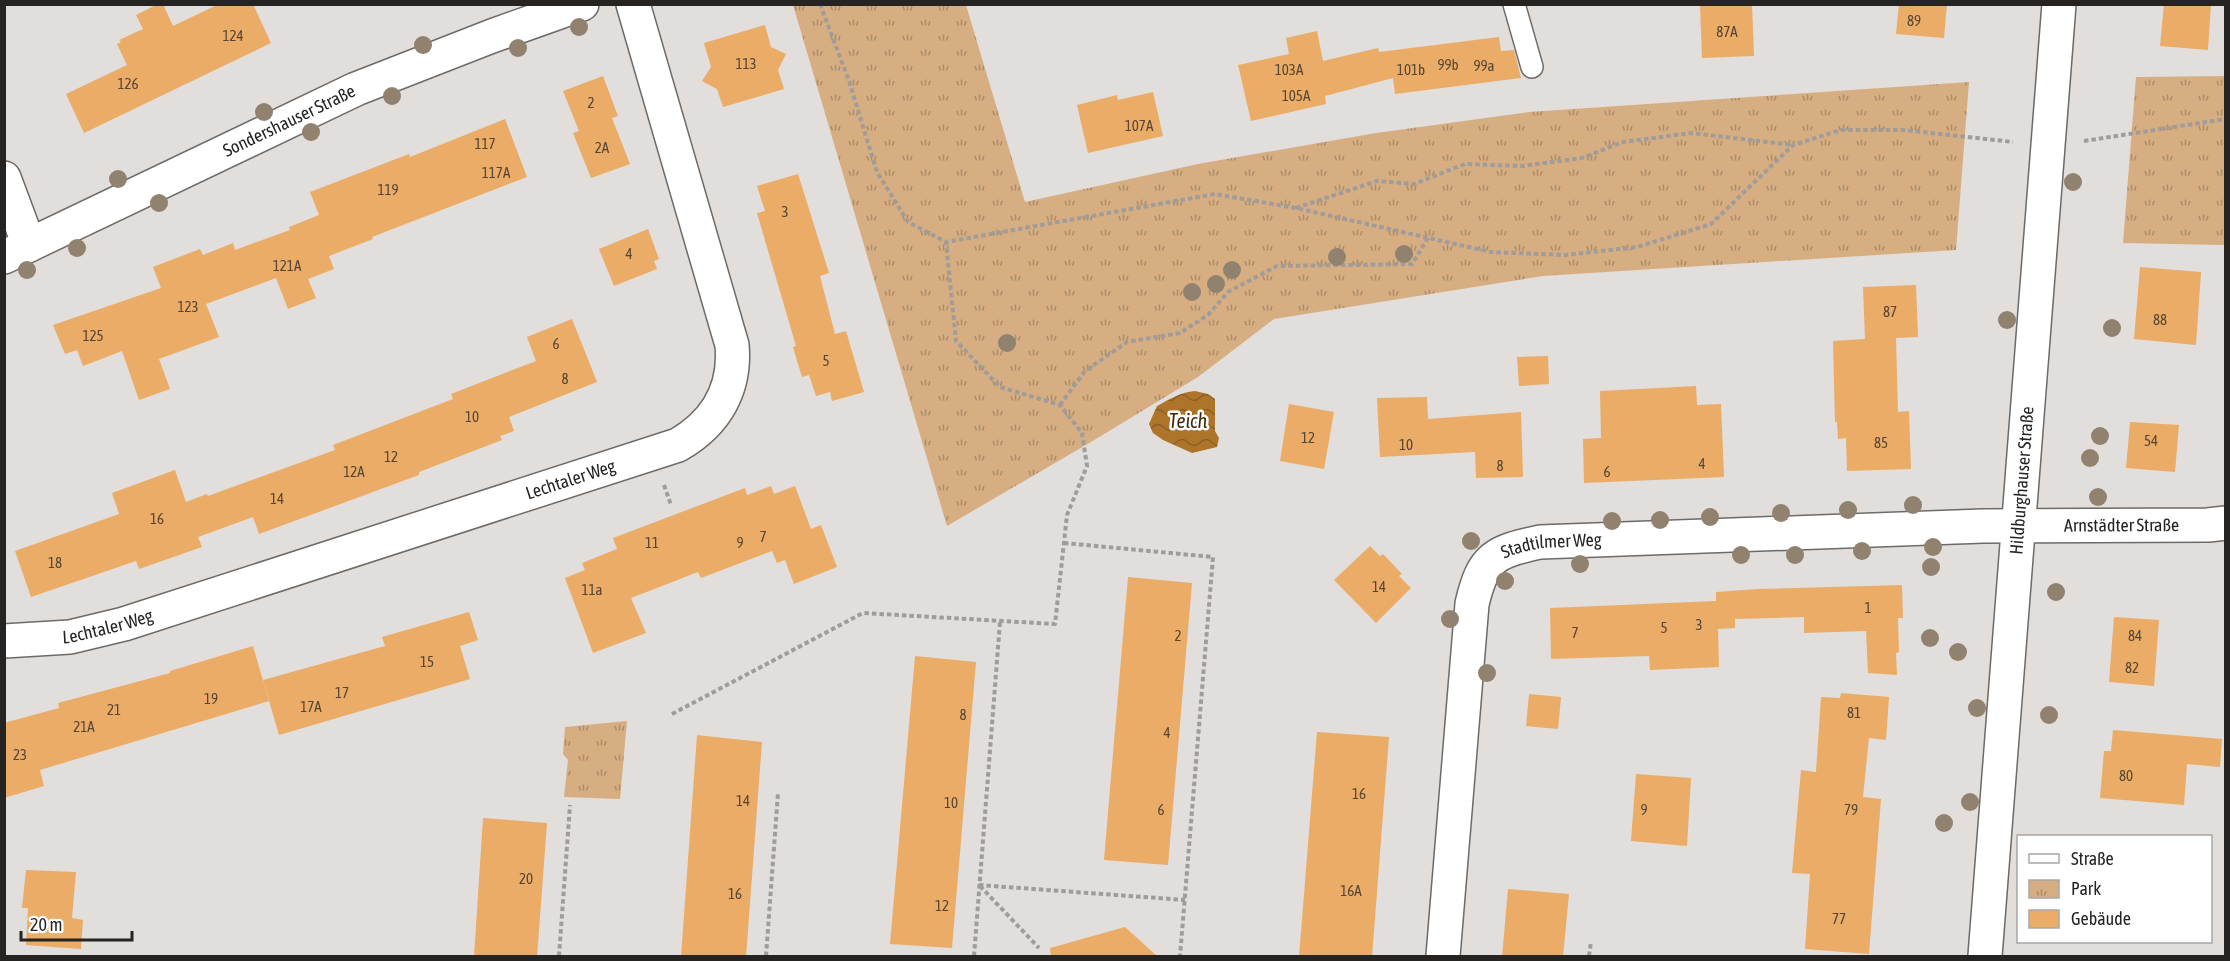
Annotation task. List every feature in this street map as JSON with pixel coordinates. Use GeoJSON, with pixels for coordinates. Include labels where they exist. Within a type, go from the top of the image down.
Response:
{"type":"FeatureCollection","features":[{"type":"Feature","properties":{"kind":"street","name":"Sondershauser Straße"},"geometry":{"type":"LineString","coordinates":[[17,251],[356,89],[582,4]]}},
{"type":"Feature","properties":{"kind":"street","name":"Lechtaler Weg"},"geometry":{"type":"LineString","coordinates":[[4,642],[70,637],[124,624],[678,445],[704,427],[720,407],[731,381],[734,362],[732,345],[633,4]]}},
{"type":"Feature","properties":{"kind":"street","name":"Hildburghauser Straße"},"geometry":{"type":"LineString","coordinates":[[1985,957],[2059,4]]}},
{"type":"Feature","properties":{"kind":"street"},"geometry":{"type":"LineString","coordinates":[[4,178],[17,251]]}},
{"type":"Feature","properties":{"kind":"street","name":"Arnstädter Straße"},"geometry":{"type":"LineString","coordinates":[[2018,525],[2208,525],[2226,523]]}},
{"type":"Feature","properties":{"kind":"street","name":"Stadtilmer Weg"},"geometry":{"type":"LineString","coordinates":[[1443,957],[1472,604],[1478,580],[1486,563],[1510,549],[1540,542],[2018,525]]}},
{"type":"Feature","properties":{"kind":"lane"},"geometry":{"type":"LineString","coordinates":[[1514,4],[1532,67]]}},
{"type":"Feature","properties":{"kind":"path"},"geometry":{"type":"LineString","coordinates":[[820,4],[849,81],[877,172],[908,222],[946,242],[1215,194],[1296,208],[1491,252],[1564,255],[1636,247],[1711,224],[1793,145]]}},
{"type":"Feature","properties":{"kind":"path"},"geometry":{"type":"LineString","coordinates":[[2086,141],[2226,119]]}},
{"type":"Feature","properties":{"kind":"path"},"geometry":{"type":"LineString","coordinates":[[1296,208],[1377,182],[1414,184],[1465,164],[1522,166],[1582,158],[1623,142],[1691,133],[1793,145],[1841,130],[1904,130],[2010,142]]}},
{"type":"Feature","properties":{"kind":"path"},"geometry":{"type":"LineString","coordinates":[[1060,405],[1085,371],[1127,342],[1180,333],[1208,315],[1228,292],[1277,266],[1412,264],[1428,238]]}},
{"type":"Feature","properties":{"kind":"path"},"geometry":{"type":"LineString","coordinates":[[672,714],[863,613],[1055,624],[1067,515],[1087,466],[1082,433],[1060,405],[1000,387],[956,341],[946,242]]}},
{"type":"Feature","properties":{"kind":"path"},"geometry":{"type":"LineString","coordinates":[[1064,543],[1213,557],[1180,957]]}},
{"type":"Feature","properties":{"kind":"path"},"geometry":{"type":"LineString","coordinates":[[974,957],[1000,622]]}},
{"type":"Feature","properties":{"kind":"path"},"geometry":{"type":"LineString","coordinates":[[766,957],[778,793]]}},
{"type":"Feature","properties":{"kind":"path"},"geometry":{"type":"LineString","coordinates":[[559,957],[570,805]]}},
{"type":"Feature","properties":{"kind":"path"},"geometry":{"type":"LineString","coordinates":[[979,885],[1185,900]]}},
{"type":"Feature","properties":{"kind":"path"},"geometry":{"type":"LineString","coordinates":[[979,885],[1039,948]]}},
{"type":"Feature","properties":{"kind":"path"},"geometry":{"type":"LineString","coordinates":[[1589,957],[1591,942]]}},
{"type":"Feature","properties":{"kind":"green space"},"geometry":{"type":"Polygon","coordinates":[[[793,5],[966,5],[1025,202],[1198,164],[1376,133],[1529,112],[1969,82],[1956,250],[1543,276],[1274,319],[1198,377],[947,526],[793,5]]]}},
{"type":"Feature","properties":{"kind":"green space"},"geometry":{"type":"Polygon","coordinates":[[[2225,76],[2225,245],[2123,243],[2136,77],[2225,76]]]}},
{"type":"Feature","properties":{"kind":"green space"},"geometry":{"type":"Polygon","coordinates":[[[627,721],[620,799],[564,797],[568,760],[563,754],[565,727],[627,721]]]}},
{"type":"Feature","properties":{"kind":"water","name":"Teich"},"geometry":{"type":"Polygon","coordinates":[[[1195,391],[1208,394],[1215,399],[1215,431],[1219,438],[1217,447],[1192,453],[1163,440],[1153,433],[1149,424],[1157,406],[1180,394],[1195,391]]]}},
{"type":"Feature","properties":{"kind":"building"},"geometry":{"type":"Polygon","coordinates":[[[158,4],[163,4],[173,26],[219,4],[253,4],[271,43],[84,133],[66,94],[127,65],[117,44],[121,42],[119,40],[143,29],[136,15],[158,4]]]}},
{"type":"Feature","properties":{"kind":"building"},"geometry":{"type":"Polygon","coordinates":[[[1752,4],[1754,56],[1702,58],[1700,6],[1752,4]]]}},
{"type":"Feature","properties":{"kind":"building"},"geometry":{"type":"Polygon","coordinates":[[[1899,4],[1947,4],[1944,38],[1896,34],[1899,4]]]}},
{"type":"Feature","properties":{"kind":"building"},"geometry":{"type":"Polygon","coordinates":[[[2164,4],[2211,4],[2208,50],[2160,46],[2164,4]]]}},
{"type":"Feature","properties":{"kind":"building"},"geometry":{"type":"Polygon","coordinates":[[[765,25],[771,47],[786,54],[778,70],[784,89],[723,107],[717,89],[702,81],[711,67],[704,43],[765,25]]]}},
{"type":"Feature","properties":{"kind":"building"},"geometry":{"type":"Polygon","coordinates":[[[1317,31],[1323,61],[1378,48],[1379,52],[1499,37],[1501,51],[1514,50],[1521,78],[1395,94],[1393,78],[1325,96],[1326,104],[1251,121],[1238,65],[1289,54],[1286,38],[1317,31]]]}},
{"type":"Feature","properties":{"kind":"building"},"geometry":{"type":"Polygon","coordinates":[[[603,76],[618,116],[612,118],[630,164],[591,178],[573,133],[579,131],[563,91],[603,76]]]}},
{"type":"Feature","properties":{"kind":"building"},"geometry":{"type":"Polygon","coordinates":[[[1153,92],[1163,136],[1088,153],[1077,105],[1117,95],[1118,100],[1153,92]]]}},
{"type":"Feature","properties":{"kind":"building"},"geometry":{"type":"Polygon","coordinates":[[[505,119],[527,177],[329,256],[334,269],[308,279],[316,298],[288,309],[276,278],[206,304],[219,337],[159,359],[170,389],[139,400],[122,351],[83,366],[77,350],[65,354],[53,325],[161,288],[153,267],[200,249],[203,255],[233,243],[235,250],[290,230],[289,227],[319,215],[310,192],[409,154],[410,157],[505,119]]]}},
{"type":"Feature","properties":{"kind":"building"},"geometry":{"type":"Polygon","coordinates":[[[798,174],[829,273],[820,276],[835,334],[846,331],[864,392],[832,401],[830,392],[816,396],[809,375],[802,377],[793,347],[796,346],[757,213],[765,211],[757,186],[798,174]]]}},
{"type":"Feature","properties":{"kind":"building"},"geometry":{"type":"Polygon","coordinates":[[[648,229],[659,259],[654,261],[657,269],[614,286],[599,249],[648,229]]]}},
{"type":"Feature","properties":{"kind":"building"},"geometry":{"type":"Polygon","coordinates":[[[2140,267],[2201,272],[2196,345],[2134,339],[2140,267]]]}},
{"type":"Feature","properties":{"kind":"building"},"geometry":{"type":"Polygon","coordinates":[[[1916,285],[1918,337],[1896,338],[1898,412],[1909,411],[1911,469],[1847,471],[1846,438],[1838,439],[1837,422],[1835,422],[1833,341],[1865,339],[1863,287],[1916,285]]]}},
{"type":"Feature","properties":{"kind":"building"},"geometry":{"type":"Polygon","coordinates":[[[572,319],[597,382],[509,417],[514,431],[500,436],[502,440],[419,472],[419,475],[259,534],[253,517],[198,537],[202,547],[139,569],[136,561],[31,597],[15,551],[119,514],[112,493],[175,470],[186,502],[335,450],[333,445],[453,399],[451,394],[536,361],[527,337],[572,319]]]}},
{"type":"Feature","properties":{"kind":"building"},"geometry":{"type":"Polygon","coordinates":[[[1548,356],[1549,384],[1519,386],[1517,357],[1548,356]]]}},
{"type":"Feature","properties":{"kind":"building"},"geometry":{"type":"Polygon","coordinates":[[[1696,386],[1697,405],[1721,404],[1724,477],[1584,483],[1583,439],[1601,438],[1600,391],[1696,386]]]}},
{"type":"Feature","properties":{"kind":"building"},"geometry":{"type":"Polygon","coordinates":[[[1427,397],[1428,419],[1521,412],[1523,477],[1476,478],[1475,452],[1380,457],[1377,398],[1427,397]]]}},
{"type":"Feature","properties":{"kind":"building"},"geometry":{"type":"Polygon","coordinates":[[[1289,404],[1334,412],[1324,469],[1280,461],[1289,404]]]}},
{"type":"Feature","properties":{"kind":"building"},"geometry":{"type":"Polygon","coordinates":[[[2130,422],[2179,425],[2175,472],[2126,468],[2130,422]]]}},
{"type":"Feature","properties":{"kind":"building"},"geometry":{"type":"Polygon","coordinates":[[[771,486],[774,494],[795,486],[811,529],[821,525],[837,567],[794,584],[785,560],[777,563],[772,551],[701,578],[698,572],[631,598],[646,633],[593,653],[565,578],[585,570],[582,563],[617,549],[613,538],[745,488],[747,495],[771,486]]]}},
{"type":"Feature","properties":{"kind":"building"},"geometry":{"type":"Polygon","coordinates":[[[1370,546],[1380,556],[1383,554],[1402,574],[1399,576],[1411,588],[1376,623],[1334,580],[1370,546]]]}},
{"type":"Feature","properties":{"kind":"building"},"geometry":{"type":"Polygon","coordinates":[[[1128,577],[1192,583],[1168,865],[1104,860],[1128,577]]]}},
{"type":"Feature","properties":{"kind":"building"},"geometry":{"type":"Polygon","coordinates":[[[1902,585],[1903,618],[1898,618],[1897,675],[1868,673],[1866,631],[1804,633],[1804,617],[1735,619],[1735,628],[1718,629],[1719,667],[1650,670],[1649,656],[1551,659],[1550,608],[1716,601],[1716,592],[1758,589],[1902,585]]]}},
{"type":"Feature","properties":{"kind":"building"},"geometry":{"type":"Polygon","coordinates":[[[469,612],[478,640],[460,646],[470,679],[279,735],[263,680],[385,646],[382,637],[469,612]]]}},
{"type":"Feature","properties":{"kind":"building"},"geometry":{"type":"Polygon","coordinates":[[[2114,617],[2159,620],[2154,686],[2109,682],[2114,617]]]}},
{"type":"Feature","properties":{"kind":"building"},"geometry":{"type":"Polygon","coordinates":[[[253,646],[269,701],[40,770],[44,786],[4,798],[4,723],[59,708],[58,703],[170,673],[170,671],[253,646]]]}},
{"type":"Feature","properties":{"kind":"building"},"geometry":{"type":"Polygon","coordinates":[[[915,656],[976,662],[952,948],[890,944],[915,656]]]}},
{"type":"Feature","properties":{"kind":"building"},"geometry":{"type":"Polygon","coordinates":[[[1841,693],[1889,697],[1886,740],[1869,738],[1863,797],[1881,799],[1869,954],[1805,949],[1810,874],[1792,873],[1801,770],[1816,772],[1821,697],[1840,698],[1841,693]]]}},
{"type":"Feature","properties":{"kind":"building"},"geometry":{"type":"Polygon","coordinates":[[[1529,694],[1561,697],[1558,729],[1526,726],[1529,694]]]}},
{"type":"Feature","properties":{"kind":"building"},"geometry":{"type":"Polygon","coordinates":[[[2113,730],[2222,739],[2220,767],[2187,764],[2184,805],[2100,798],[2104,751],[2111,751],[2113,730]]]}},
{"type":"Feature","properties":{"kind":"building"},"geometry":{"type":"Polygon","coordinates":[[[1317,732],[1389,737],[1372,957],[1299,957],[1317,732]]]}},
{"type":"Feature","properties":{"kind":"building"},"geometry":{"type":"Polygon","coordinates":[[[697,735],[762,742],[746,957],[681,957],[697,735]]]}},
{"type":"Feature","properties":{"kind":"building"},"geometry":{"type":"Polygon","coordinates":[[[1636,774],[1691,778],[1687,846],[1631,841],[1636,774]]]}},
{"type":"Feature","properties":{"kind":"building"},"geometry":{"type":"Polygon","coordinates":[[[483,818],[547,823],[537,957],[474,957],[483,818]]]}},
{"type":"Feature","properties":{"kind":"building"},"geometry":{"type":"Polygon","coordinates":[[[26,870],[76,872],[72,918],[83,920],[81,949],[26,945],[28,908],[22,908],[26,870]]]}},
{"type":"Feature","properties":{"kind":"building"},"geometry":{"type":"Polygon","coordinates":[[[1508,889],[1569,894],[1563,957],[1502,957],[1508,889]]]}},
{"type":"Feature","properties":{"kind":"building"},"geometry":{"type":"Polygon","coordinates":[[[1125,927],[1158,957],[1051,957],[1050,948],[1125,927]]]}}]}
